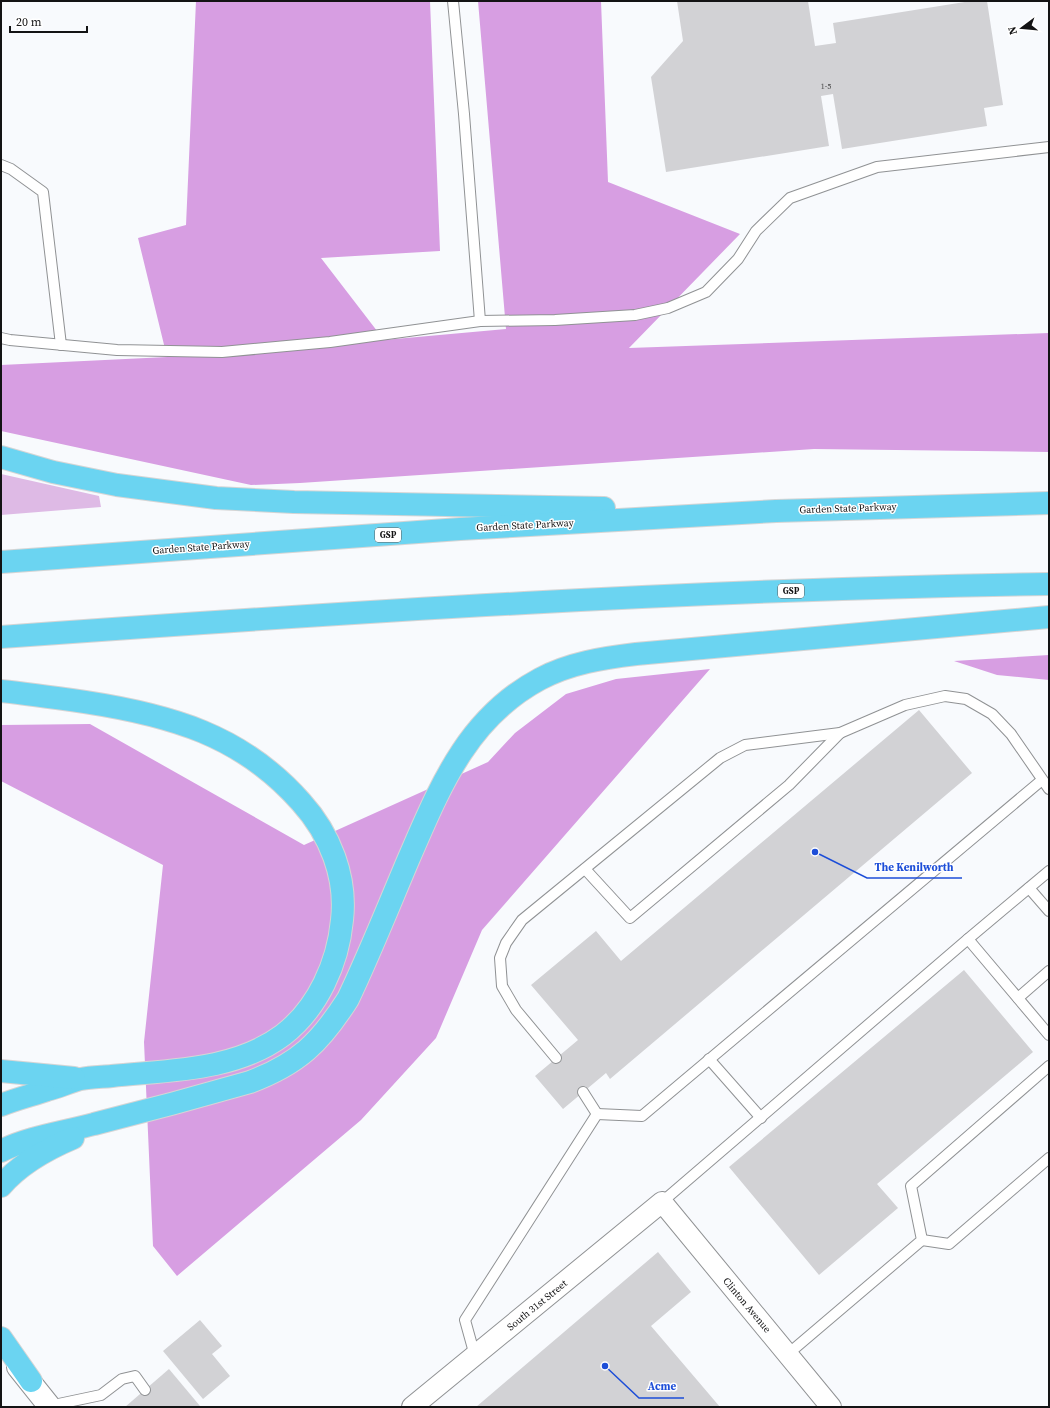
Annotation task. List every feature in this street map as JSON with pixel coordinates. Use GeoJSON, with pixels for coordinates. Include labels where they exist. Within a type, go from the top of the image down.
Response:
{"type":"FeatureCollection","features":[{"type":"Feature","properties":{"kind":"highway"},"geometry":{"type":"LineString","coordinates":[[1,457],[53,472],[117,485],[183,495],[230,499],[294,502],[776,511]]}},
{"type":"Feature","properties":{"kind":"highway","name":"Garden State Parkway"},"geometry":{"type":"LineString","coordinates":[[1,562],[460,529],[776,511],[1049,503]]}},
{"type":"Feature","properties":{"kind":"highway","name":"GSP"},"geometry":{"type":"LineString","coordinates":[[1,637],[278,617],[590,599],[906,587],[1049,584]]}},
{"type":"Feature","properties":{"kind":"highway"},"geometry":{"type":"LineString","coordinates":[[1,1152],[21,1143],[236,1086],[268,1075],[300,1057],[316,1043],[327,1030],[348,999],[435,798],[463,749],[496,711],[509,700],[539,680],[556,672],[584,663],[636,654],[1049,617]]}},
{"type":"Feature","properties":{"kind":"highway"},"geometry":{"type":"LineString","coordinates":[[1,691],[134,710],[187,724],[224,741],[256,761],[286,784],[310,812],[329,844],[340,877],[343,916],[337,952],[323,986],[296,1023],[283,1034],[263,1046],[241,1056],[201,1066],[81,1079],[1,1105]]}},
{"type":"Feature","properties":{"kind":"highway"},"geometry":{"type":"LineString","coordinates":[[1,1071],[81,1079]]}},
{"type":"Feature","properties":{"kind":"highway"},"geometry":{"type":"LineString","coordinates":[[1,1186],[17,1172],[47,1151],[69,1140],[127,1116]]}},
{"type":"Feature","properties":{"kind":"highway"},"geometry":{"type":"LineString","coordinates":[[1,1338],[31,1381]]}},
{"type":"Feature","properties":{"kind":"main road"},"geometry":{"type":"LineString","coordinates":[[1,1346],[31,1381],[50,1407]]}},
{"type":"Feature","properties":{"kind":"street","name":"South 31st Street"},"geometry":{"type":"LineString","coordinates":[[412,1407],[662,1202]]}},
{"type":"Feature","properties":{"kind":"street","name":"Clinton Avenue"},"geometry":{"type":"LineString","coordinates":[[662,1202],[832,1407]]}},
{"type":"Feature","properties":{"kind":"lane"},"geometry":{"type":"LineString","coordinates":[[453,1],[464,114],[480,322]]}},
{"type":"Feature","properties":{"kind":"lane"},"geometry":{"type":"LineString","coordinates":[[1,338],[117,350],[222,352],[330,342],[480,322],[555,320],[635,315],[668,308],[706,292],[738,259],[756,231],[790,198],[877,167],[1049,146]]}},
{"type":"Feature","properties":{"kind":"lane"},"geometry":{"type":"LineString","coordinates":[[1,165],[11,169],[43,192],[61,345]]}},
{"type":"Feature","properties":{"kind":"lane"},"geometry":{"type":"LineString","coordinates":[[556,1058],[516,1010],[502,986],[500,958],[506,943],[522,920],[720,758],[745,745],[840,733],[905,705],[945,696],[966,699],[992,714],[1011,734],[1049,789]]}},
{"type":"Feature","properties":{"kind":"lane"},"geometry":{"type":"LineString","coordinates":[[585,869],[630,918],[789,785],[840,733]]}},
{"type":"Feature","properties":{"kind":"lane"},"geometry":{"type":"LineString","coordinates":[[597,1114],[642,1116],[1042,780]]}},
{"type":"Feature","properties":{"kind":"lane"},"geometry":{"type":"LineString","coordinates":[[662,1202],[968,938],[1049,871]]}},
{"type":"Feature","properties":{"kind":"lane"},"geometry":{"type":"LineString","coordinates":[[1029,888],[1049,911]]}},
{"type":"Feature","properties":{"kind":"lane"},"geometry":{"type":"LineString","coordinates":[[968,938],[1049,1035]]}},
{"type":"Feature","properties":{"kind":"lane"},"geometry":{"type":"LineString","coordinates":[[1018,998],[1049,971]]}},
{"type":"Feature","properties":{"kind":"lane"},"geometry":{"type":"LineString","coordinates":[[710,1059],[761,1118]]}},
{"type":"Feature","properties":{"kind":"lane"},"geometry":{"type":"LineString","coordinates":[[922,1240],[911,1186],[1049,1066]]}},
{"type":"Feature","properties":{"kind":"lane"},"geometry":{"type":"LineString","coordinates":[[584,1092],[597,1114]]}},
{"type":"Feature","properties":{"kind":"lane"},"geometry":{"type":"LineString","coordinates":[[475,1356],[464,1320],[597,1114]]}},
{"type":"Feature","properties":{"kind":"lane"},"geometry":{"type":"LineString","coordinates":[[788,1354],[922,1240],[949,1244],[1049,1158]]}},
{"type":"Feature","properties":{"kind":"lane"},"geometry":{"type":"LineString","coordinates":[[50,1407],[101,1395],[122,1379],[135,1376],[145,1390]]}},
{"type":"Feature","properties":{"kind":"shaded area"},"geometry":{"type":"Polygon","coordinates":[[[196,1],[430,1],[440,251],[321,258],[384,340],[506,329],[478,1],[601,1],[608,182],[740,234],[629,348],[1049,333],[1049,452],[814,449],[251,485],[1,431],[1,365],[167,357],[138,238],[186,225],[196,1]]]}},
{"type":"Feature","properties":{"kind":"shaded area"},"geometry":{"type":"Polygon","coordinates":[[[1,474],[99,496],[101,507],[1,515],[1,474]]]}},
{"type":"Feature","properties":{"kind":"shaded area"},"geometry":{"type":"Polygon","coordinates":[[[1049,655],[1049,680],[997,675],[954,661],[1049,655]]]}},
{"type":"Feature","properties":{"kind":"shaded area"},"geometry":{"type":"Polygon","coordinates":[[[710,669],[482,930],[436,1038],[361,1120],[177,1276],[153,1246],[144,1042],[163,865],[1,781],[1,725],[90,724],[304,845],[488,762],[515,733],[566,694],[616,679],[710,669]]]}},
{"type":"Feature","properties":{"kind":"building"},"geometry":{"type":"Polygon","coordinates":[[[677,1],[808,1],[815,46],[836,43],[833,23],[971,1],[987,1],[1003,105],[984,108],[987,126],[842,149],[833,94],[821,96],[829,146],[666,172],[651,77],[683,41],[677,1]]]}},
{"type":"Feature","properties":{"kind":"building"},"geometry":{"type":"Polygon","coordinates":[[[919,710],[972,773],[610,1079],[606,1073],[563,1109],[535,1076],[578,1040],[531,985],[596,931],[621,961],[919,710]]]}},
{"type":"Feature","properties":{"kind":"building"},"geometry":{"type":"Polygon","coordinates":[[[964,970],[1033,1052],[877,1184],[898,1208],[819,1275],[729,1167],[964,970]]]}},
{"type":"Feature","properties":{"kind":"building"},"geometry":{"type":"Polygon","coordinates":[[[658,1252],[691,1292],[651,1326],[720,1407],[476,1407],[658,1252]]]}},
{"type":"Feature","properties":{"kind":"building"},"geometry":{"type":"Polygon","coordinates":[[[200,1320],[222,1346],[212,1354],[230,1376],[203,1399],[163,1351],[200,1320]]]}},
{"type":"Feature","properties":{"kind":"building"},"geometry":{"type":"Polygon","coordinates":[[[169,1369],[200,1407],[125,1407],[169,1369]]]}},
{"type":"Feature","properties":{"kind":"place","name":"The Kenilworth"},"geometry":{"type":"Point","coordinates":[815,852]}},
{"type":"Feature","properties":{"kind":"place","name":"Acme"},"geometry":{"type":"Point","coordinates":[605,1366]}}]}
